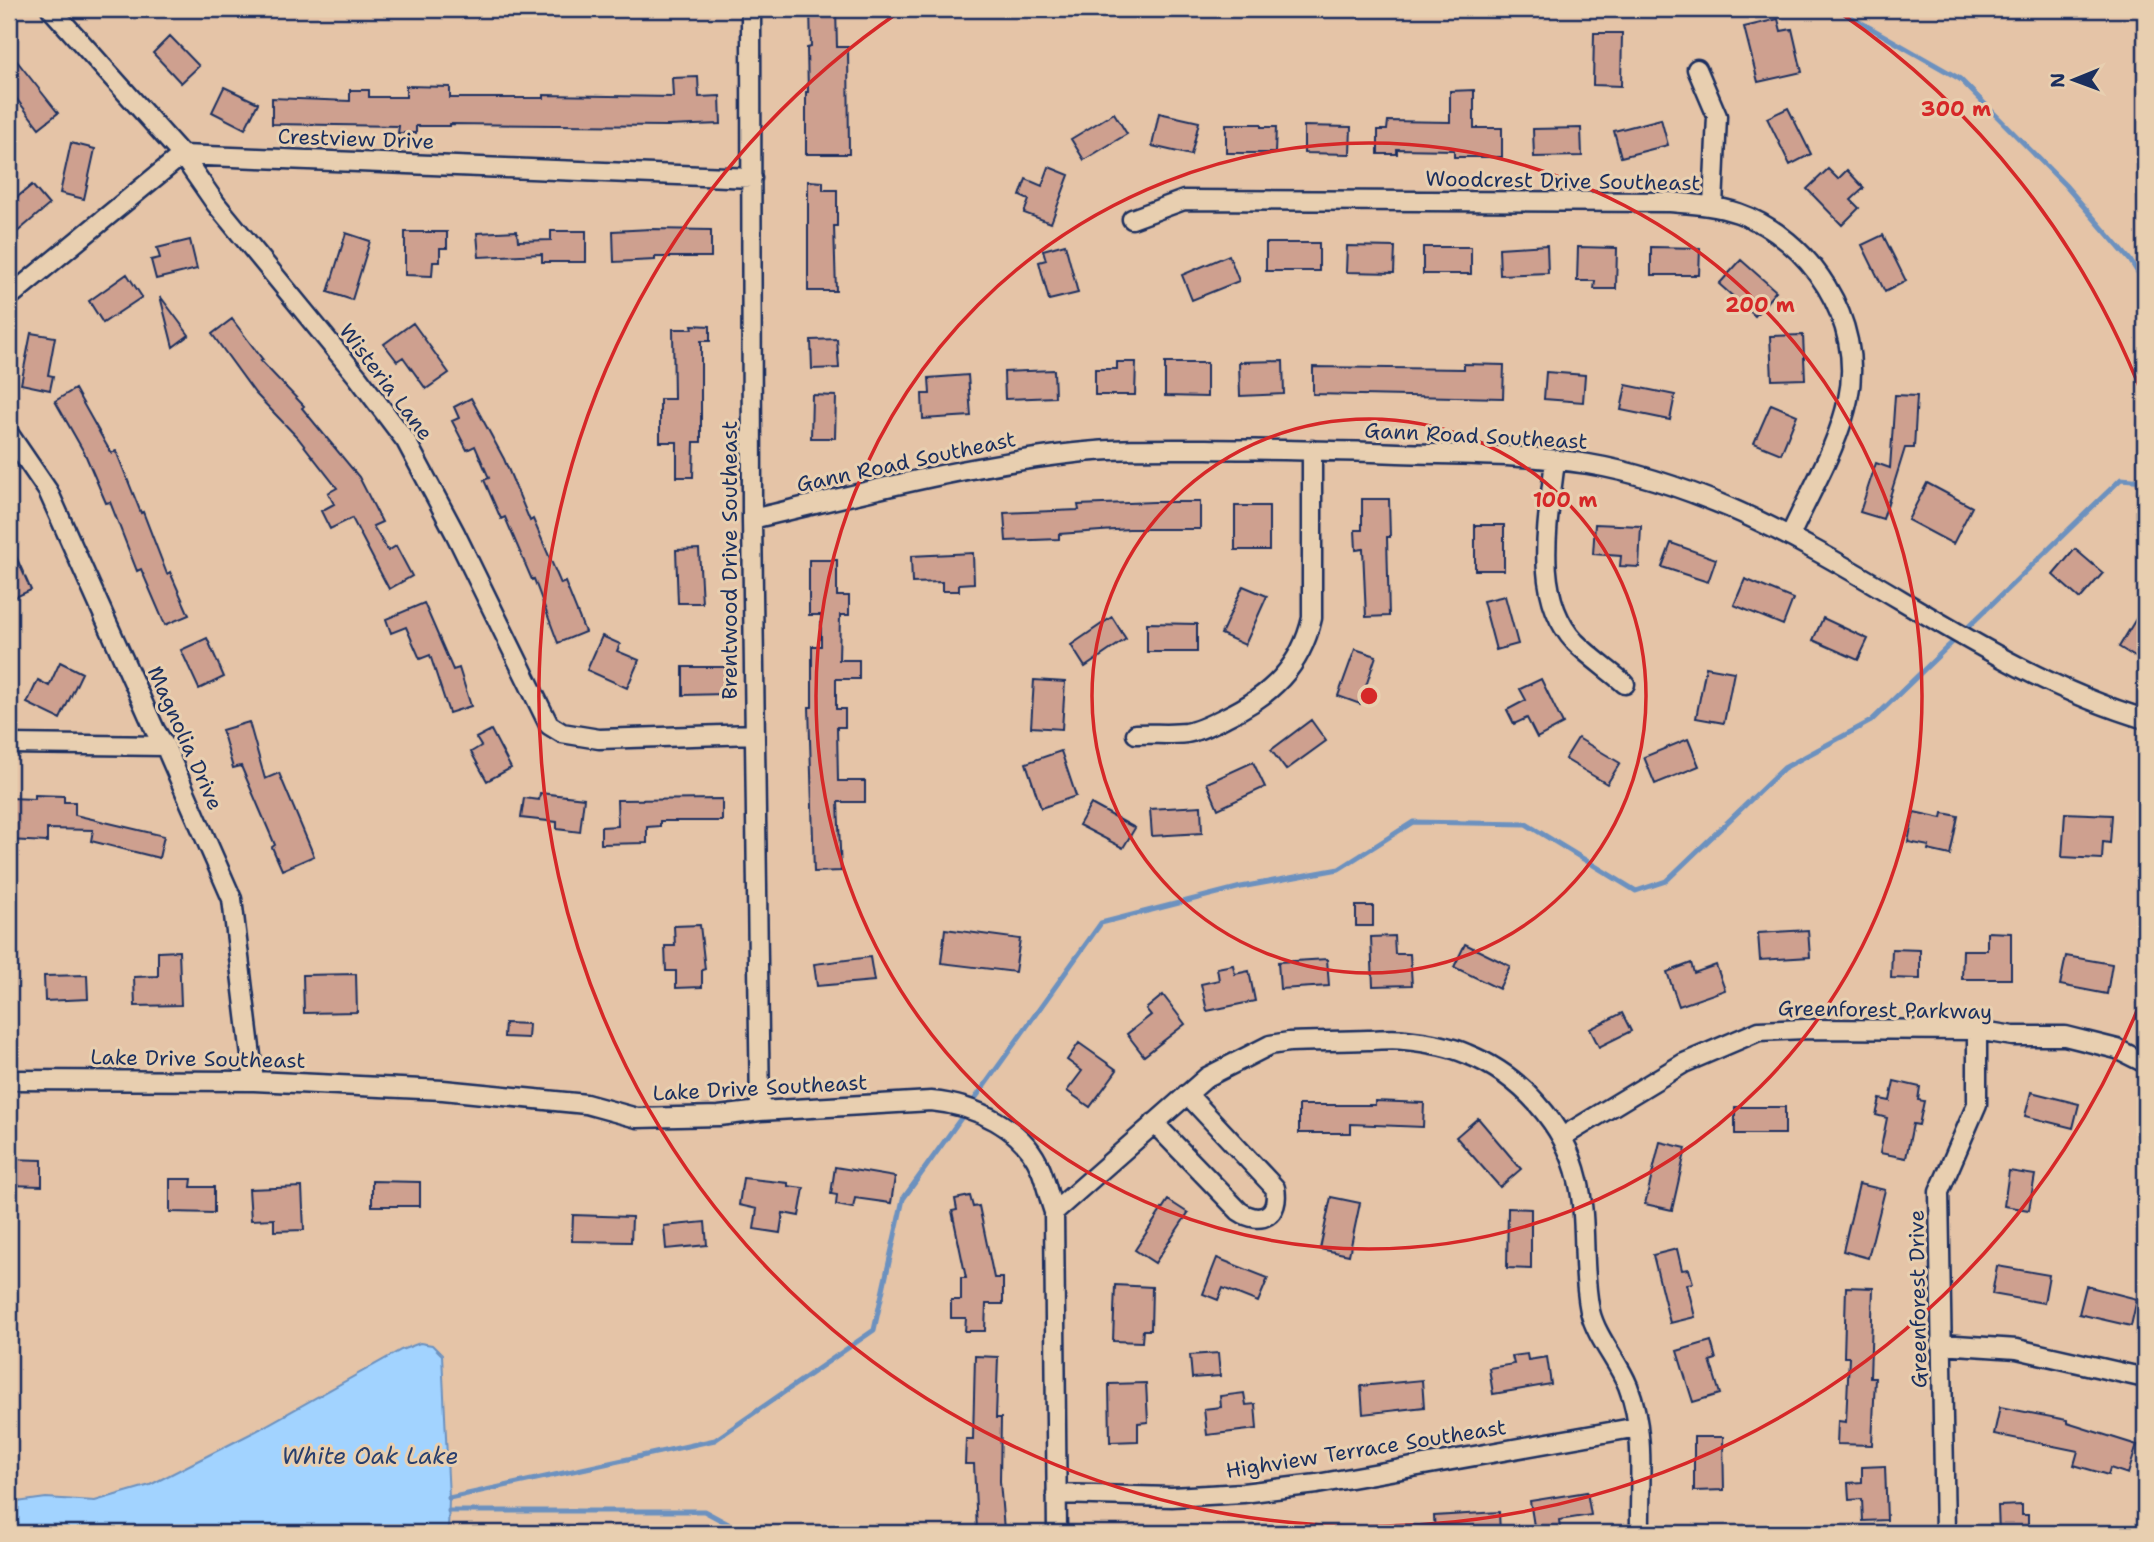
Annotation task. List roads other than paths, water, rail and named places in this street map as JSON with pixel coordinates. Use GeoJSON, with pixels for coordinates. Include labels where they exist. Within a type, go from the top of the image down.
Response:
{"type":"FeatureCollection","features":[{"type":"Feature","properties":{"kind":"street","name":"Wisteria Lane"},"geometry":{"type":"LineString","coordinates":[[51,9],[182,155],[216,204],[357,376],[406,442],[455,533],[549,725],[562,733],[599,738],[754,734]]}},
{"type":"Feature","properties":{"kind":"street","name":"Brentwood Drive Southeast"},"geometry":{"type":"LineString","coordinates":[[751,9],[752,519],[760,1111]]}},
{"type":"Feature","properties":{"kind":"street"},"geometry":{"type":"LineString","coordinates":[[1697,69],[1717,116],[1713,206]]}},
{"type":"Feature","properties":{"kind":"street","name":"Crestview Drive"},"geometry":{"type":"LineString","coordinates":[[182,155],[752,178]]}},
{"type":"Feature","properties":{"kind":"street"},"geometry":{"type":"LineString","coordinates":[[9,297],[182,155]]}},
{"type":"Feature","properties":{"kind":"street","name":"Woodcrest Drive Southeast"},"geometry":{"type":"LineString","coordinates":[[1132,219],[1184,200],[1670,202],[1713,206],[1760,223],[1807,260],[1823,279],[1846,333],[1851,374],[1843,422],[1790,536]]}},
{"type":"Feature","properties":{"kind":"street","name":"Magnolia Drive"},"geometry":{"type":"LineString","coordinates":[[9,434],[48,491],[232,899],[254,1081]]}},
{"type":"Feature","properties":{"kind":"street","name":"Gann Road Southeast"},"geometry":{"type":"LineString","coordinates":[[752,519],[920,480],[1077,453],[1131,449],[1312,450],[1555,460],[1610,468],[1653,479],[1719,504],[1790,536],[2020,667],[2145,719]]}},
{"type":"Feature","properties":{"kind":"street"},"geometry":{"type":"LineString","coordinates":[[1136,734],[1187,733],[1236,713],[1273,689],[1299,656],[1308,635],[1312,608],[1312,450]]}},
{"type":"Feature","properties":{"kind":"street"},"geometry":{"type":"LineString","coordinates":[[1555,460],[1547,547],[1550,596],[1560,620],[1574,641],[1625,684]]}},
{"type":"Feature","properties":{"kind":"street"},"geometry":{"type":"LineString","coordinates":[[9,744],[165,746]]}},
{"type":"Feature","properties":{"kind":"street","name":"Greenforest Parkway"},"geometry":{"type":"LineString","coordinates":[[1562,1137],[1684,1063],[1759,1031],[1977,1030],[2013,1036],[2065,1036],[2117,1049],[2145,1063]]}},
{"type":"Feature","properties":{"kind":"street","name":"Greenforest Drive"},"geometry":{"type":"LineString","coordinates":[[1945,1533],[1940,1192],[1977,1104],[1977,1030]]}},
{"type":"Feature","properties":{"kind":"street"},"geometry":{"type":"LineString","coordinates":[[1054,1212],[1207,1077],[1270,1045],[1289,1042],[1403,1039],[1464,1052],[1496,1069],[1534,1100],[1570,1152],[1583,1209],[1585,1274],[1591,1316],[1628,1386],[1638,1427],[1640,1533]]}},
{"type":"Feature","properties":{"kind":"street","name":"Lake Drive Southeast"},"geometry":{"type":"LineString","coordinates":[[9,1080],[254,1081],[456,1091],[586,1104],[637,1118],[719,1116],[931,1101],[950,1103],[975,1111],[1017,1136],[1030,1151],[1041,1168],[1054,1212],[1057,1533]]}},
{"type":"Feature","properties":{"kind":"street"},"geometry":{"type":"LineString","coordinates":[[1154,1123],[1239,1211],[1249,1218],[1260,1218],[1272,1212],[1277,1200],[1275,1188],[1187,1094]]}},
{"type":"Feature","properties":{"kind":"street"},"geometry":{"type":"LineString","coordinates":[[1941,1343],[2017,1349],[2145,1378]]}},
{"type":"Feature","properties":{"kind":"street","name":"Highview Terrace Southeast"},"geometry":{"type":"LineString","coordinates":[[1056,1494],[1172,1497],[1256,1492],[1317,1484],[1638,1427]]}},
{"type":"Feature","properties":{"kind":"water","name":"White Oak Lake"},"geometry":{"type":"Polygon","coordinates":[[[420,1343],[432,1345],[442,1355],[449,1498],[448,1533],[9,1533],[9,1500],[17,1502],[46,1498],[95,1501],[150,1485],[256,1431],[401,1350],[420,1343]]]}},
{"type":"Feature","properties":{"kind":"waterway"},"geometry":{"type":"LineString","coordinates":[[1837,9],[1960,79],[2065,185],[2130,260],[2145,284]]}},
{"type":"Feature","properties":{"kind":"waterway"},"geometry":{"type":"LineString","coordinates":[[449,1498],[715,1440],[874,1330],[903,1199],[1101,923],[1241,887],[1339,869],[1413,822],[1526,824],[1636,891],[1666,881],[1784,768],[1871,721],[2121,479],[2145,481]]}},
{"type":"Feature","properties":{"kind":"waterway"},"geometry":{"type":"LineString","coordinates":[[449,1511],[704,1511],[745,1533]]}}]}
